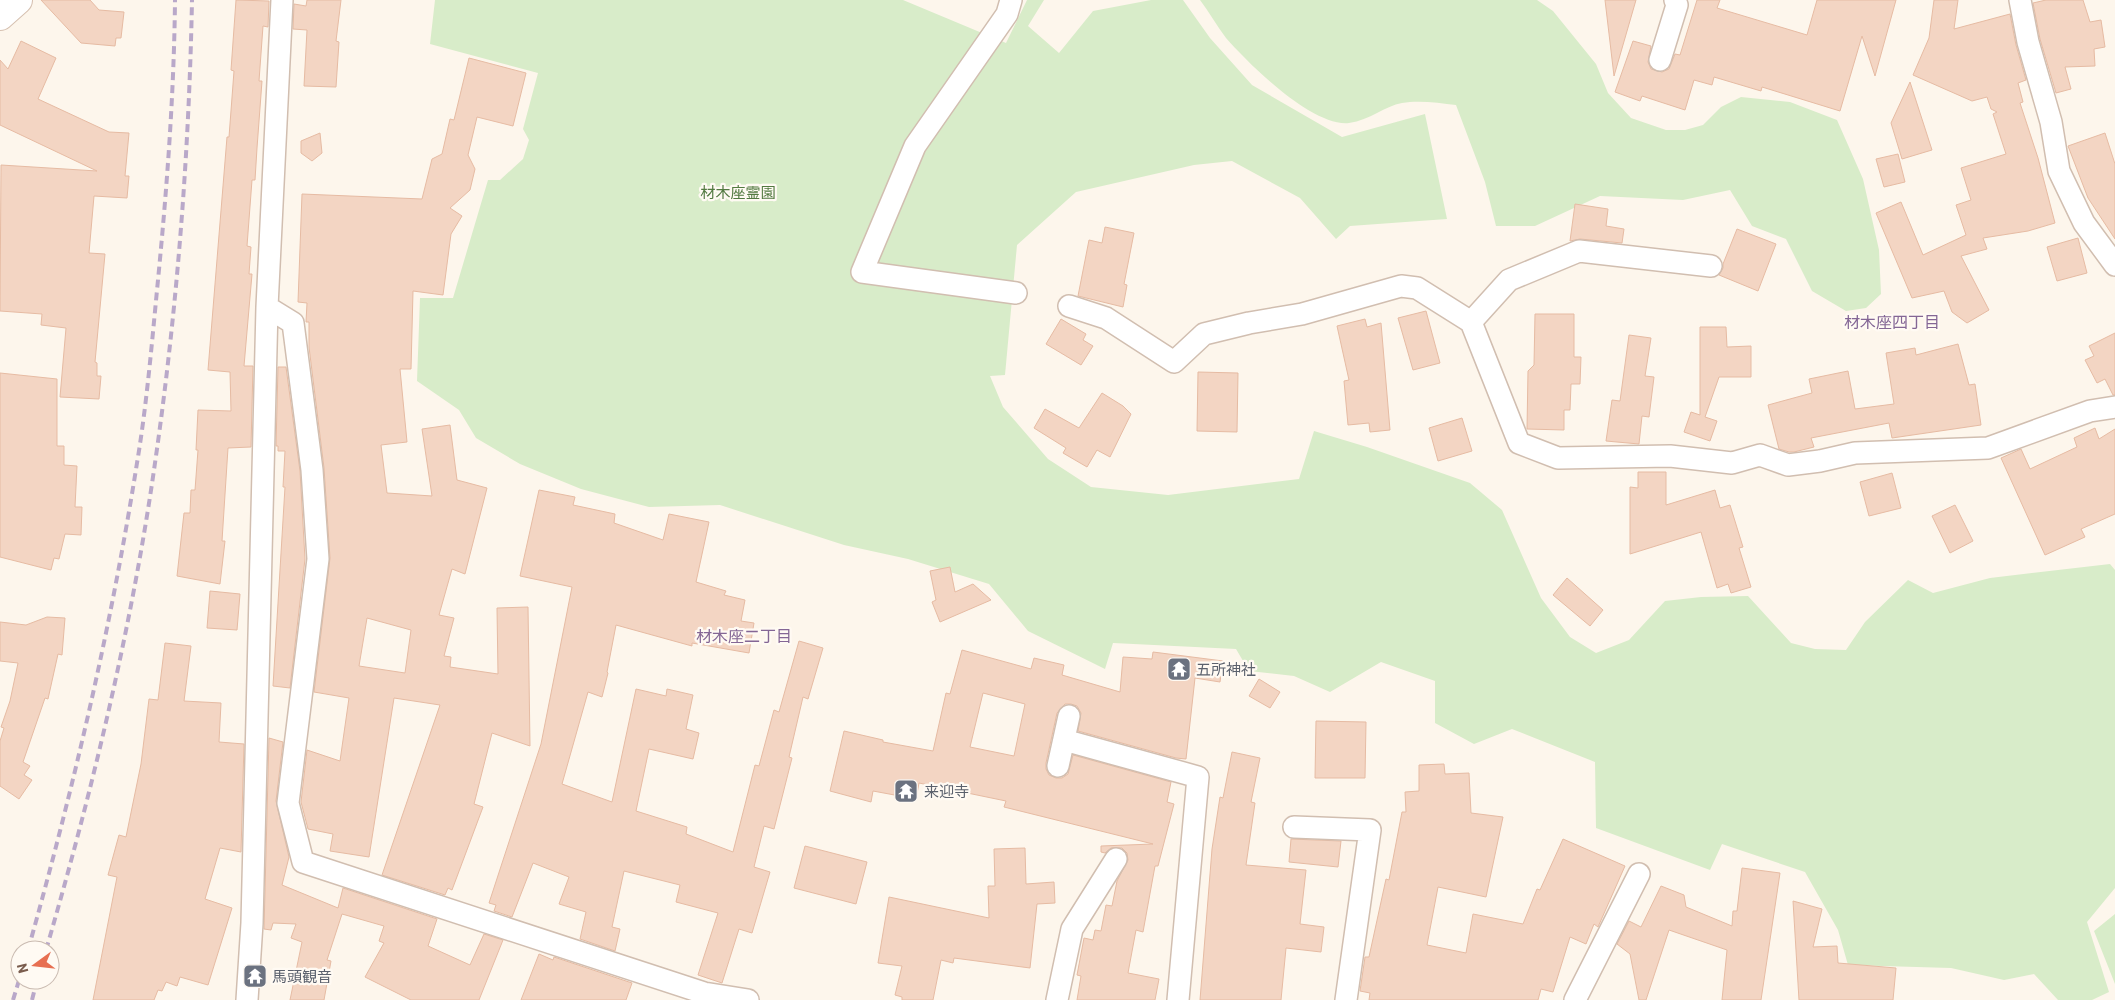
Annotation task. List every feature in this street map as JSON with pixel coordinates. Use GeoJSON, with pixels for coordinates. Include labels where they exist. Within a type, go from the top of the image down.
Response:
{"type":"FeatureCollection","features":[{"type":"Feature","properties":{"kind":"main road"},"geometry":{"type":"LineString","coordinates":[[0,16],[18,0]]}},
{"type":"Feature","properties":{"kind":"street"},"geometry":{"type":"LineString","coordinates":[[247,1000],[252,923],[267,307],[282,0]]}},
{"type":"Feature","properties":{"kind":"street"},"geometry":{"type":"LineString","coordinates":[[1011,0],[1007,14],[915,146],[862,272],[1016,293]]}},
{"type":"Feature","properties":{"kind":"street"},"geometry":{"type":"LineString","coordinates":[[1660,60],[1677,4],[1675,0]]}},
{"type":"Feature","properties":{"kind":"street"},"geometry":{"type":"LineString","coordinates":[[2020,0],[2028,42],[2051,122],[2059,171],[2084,223],[2115,265]]}},
{"type":"Feature","properties":{"kind":"street"},"geometry":{"type":"LineString","coordinates":[[1471,322],[1508,280],[1579,251],[1712,266]]}},
{"type":"Feature","properties":{"kind":"street"},"geometry":{"type":"LineString","coordinates":[[1069,306],[1106,318],[1174,362],[1204,334],[1302,314],[1401,286],[1417,288],[1471,322],[1519,443],[1558,458],[1670,456],[1732,463],[1760,455],[1788,465],[1820,461],[1855,453],[1988,448],[2090,410],[2115,407]]}},
{"type":"Feature","properties":{"kind":"street"},"geometry":{"type":"LineString","coordinates":[[267,307],[293,323],[312,470],[318,560],[288,803],[303,862],[704,993],[748,1000]]}},
{"type":"Feature","properties":{"kind":"street"},"geometry":{"type":"LineString","coordinates":[[1058,766],[1069,716]]}},
{"type":"Feature","properties":{"kind":"street"},"geometry":{"type":"LineString","coordinates":[[1064,740],[1198,777],[1178,1000]]}},
{"type":"Feature","properties":{"kind":"street"},"geometry":{"type":"LineString","coordinates":[[1294,827],[1370,830],[1346,1000]]}},
{"type":"Feature","properties":{"kind":"street"},"geometry":{"type":"LineString","coordinates":[[1057,1000],[1072,929],[1116,859]]}},
{"type":"Feature","properties":{"kind":"street"},"geometry":{"type":"LineString","coordinates":[[1575,1000],[1639,874]]}},
{"type":"Feature","properties":{"kind":"green space","name":"材木座霊園"},"geometry":{"type":"Polygon","coordinates":[[[435,0],[903,0],[1006,43],[1027,0],[1044,0],[1028,26],[1059,53],[1093,11],[1151,0],[1183,0],[1210,38],[1252,85],[1342,137],[1425,114],[1447,219],[1350,226],[1336,239],[1300,198],[1232,161],[1194,165],[1076,192],[1017,245],[1005,375],[990,376],[1003,407],[1048,459],[1091,487],[1168,495],[1299,479],[1314,431],[1367,447],[1470,483],[1502,510],[1541,598],[1570,637],[1596,653],[1629,640],[1665,601],[1701,597],[1748,596],[1791,643],[1815,649],[1846,650],[1865,622],[1908,580],[1933,593],[1990,578],[2110,564],[2115,570],[2115,888],[2087,922],[2109,992],[2092,1000],[2058,1000],[2034,974],[2004,980],[1951,968],[1848,965],[1838,930],[1805,872],[1722,844],[1710,870],[1596,828],[1595,762],[1512,729],[1474,744],[1435,723],[1435,681],[1381,662],[1330,692],[1294,676],[1249,671],[1236,649],[1113,643],[1105,669],[1028,631],[989,584],[908,559],[844,545],[720,505],[649,507],[581,489],[520,464],[476,438],[459,410],[417,381],[420,298],[453,298],[488,180],[500,180],[523,159],[529,140],[523,129],[538,73],[430,44],[435,0]]]}},
{"type":"Feature","properties":{"kind":"green space"},"geometry":{"type":"Polygon","coordinates":[[[1200,0],[1537,0],[1553,11],[1596,64],[1608,93],[1631,118],[1666,130],[1685,130],[1703,125],[1721,107],[1741,97],[1790,102],[1837,120],[1863,179],[1879,250],[1881,294],[1866,308],[1846,311],[1812,291],[1786,239],[1752,226],[1730,190],[1683,200],[1600,196],[1535,226],[1496,226],[1485,182],[1456,105],[1409,102],[1390,107],[1357,121],[1349,123],[1334,122],[1300,105],[1265,77],[1226,38],[1200,0]]]}},
{"type":"Feature","properties":{"kind":"green space"},"geometry":{"type":"Polygon","coordinates":[[[2115,914],[2115,984],[2094,931],[2115,914]]]}},
{"type":"Feature","properties":{"kind":"building"},"geometry":{"type":"Polygon","coordinates":[[[41,0],[90,0],[99,10],[124,12],[121,38],[116,38],[115,46],[81,43],[41,0]]]}},
{"type":"Feature","properties":{"kind":"building"},"geometry":{"type":"Polygon","coordinates":[[[236,0],[269,1],[268,27],[263,26],[259,81],[262,81],[255,180],[252,180],[247,246],[251,247],[249,274],[252,274],[244,366],[253,366],[251,447],[228,448],[222,541],[225,541],[220,584],[177,576],[184,513],[190,513],[191,490],[195,490],[198,410],[231,411],[230,372],[208,370],[234,71],[231,70],[236,0]]]}},
{"type":"Feature","properties":{"kind":"building"},"geometry":{"type":"Polygon","coordinates":[[[307,0],[341,0],[336,41],[339,42],[336,87],[304,86],[307,30],[293,29],[294,4],[306,6],[307,0]]]}},
{"type":"Feature","properties":{"kind":"building"},"geometry":{"type":"Polygon","coordinates":[[[1605,0],[1636,0],[1614,76],[1605,0]]]}},
{"type":"Feature","properties":{"kind":"building"},"geometry":{"type":"Polygon","coordinates":[[[1697,0],[1720,0],[1717,8],[1807,35],[1817,0],[1896,0],[1875,76],[1862,36],[1840,111],[1762,87],[1761,91],[1714,77],[1712,85],[1694,80],[1685,110],[1642,96],[1640,101],[1615,92],[1633,41],[1651,46],[1648,62],[1651,69],[1662,72],[1669,69],[1675,54],[1680,55],[1697,0]]]}},
{"type":"Feature","properties":{"kind":"building"},"geometry":{"type":"Polygon","coordinates":[[[1934,0],[1958,0],[1954,29],[2010,14],[2026,80],[2018,83],[2023,102],[2020,103],[2038,158],[2055,223],[2028,231],[1983,238],[1987,249],[1961,256],[1989,310],[1967,323],[1952,312],[1944,291],[1912,298],[1876,213],[1901,202],[1923,255],[1966,235],[1956,205],[1971,200],[1961,168],[2006,154],[1993,114],[1997,112],[1991,109],[1987,97],[1972,101],[1913,75],[1929,38],[1934,0]]]}},
{"type":"Feature","properties":{"kind":"building"},"geometry":{"type":"Polygon","coordinates":[[[2046,0],[2083,0],[2090,22],[2101,20],[2105,47],[2094,49],[2095,66],[2065,67],[2071,89],[2056,93],[2040,39],[2033,3],[2046,0]]]}},
{"type":"Feature","properties":{"kind":"building"},"geometry":{"type":"Polygon","coordinates":[[[21,41],[56,58],[38,99],[109,132],[129,133],[125,176],[129,176],[127,198],[94,196],[89,253],[105,254],[95,362],[97,363],[97,376],[101,376],[99,399],[60,397],[66,328],[41,325],[42,314],[0,311],[1,165],[97,171],[0,125],[0,60],[8,69],[21,41]]]}},
{"type":"Feature","properties":{"kind":"building"},"geometry":{"type":"Polygon","coordinates":[[[469,58],[526,73],[513,126],[477,117],[468,155],[475,169],[470,190],[450,208],[462,216],[451,234],[443,295],[413,291],[411,369],[400,369],[407,442],[381,445],[387,493],[432,496],[422,429],[450,425],[457,480],[487,488],[465,574],[452,569],[439,615],[454,618],[444,656],[451,657],[450,667],[498,674],[497,608],[528,607],[530,746],[492,733],[474,804],[483,807],[452,890],[448,888],[445,895],[382,875],[440,705],[394,698],[369,857],[330,851],[333,834],[308,829],[301,802],[307,750],[340,761],[349,698],[314,692],[330,558],[324,468],[309,347],[309,322],[306,322],[307,303],[298,302],[302,194],[422,199],[432,159],[442,154],[450,119],[454,120],[469,58]],[[367,618],[359,666],[405,673],[411,630],[367,618]]]}},
{"type":"Feature","properties":{"kind":"building"},"geometry":{"type":"Polygon","coordinates":[[[1910,82],[1932,150],[1902,159],[1891,123],[1910,82]]]}},
{"type":"Feature","properties":{"kind":"building"},"geometry":{"type":"Polygon","coordinates":[[[320,133],[322,153],[312,161],[301,153],[301,141],[320,133]]]}},
{"type":"Feature","properties":{"kind":"building"},"geometry":{"type":"Polygon","coordinates":[[[2105,133],[2115,164],[2115,239],[2088,198],[2068,146],[2105,133]]]}},
{"type":"Feature","properties":{"kind":"building"},"geometry":{"type":"Polygon","coordinates":[[[1898,154],[1905,182],[1884,187],[1876,159],[1898,154]]]}},
{"type":"Feature","properties":{"kind":"building"},"geometry":{"type":"Polygon","coordinates":[[[1575,204],[1608,209],[1606,226],[1624,229],[1622,243],[1580,239],[1570,241],[1575,204]]]}},
{"type":"Feature","properties":{"kind":"building"},"geometry":{"type":"Polygon","coordinates":[[[1105,227],[1134,233],[1124,284],[1127,285],[1123,307],[1078,296],[1089,240],[1102,243],[1105,227]]]}},
{"type":"Feature","properties":{"kind":"building"},"geometry":{"type":"Polygon","coordinates":[[[1737,229],[1776,244],[1758,291],[1719,275],[1737,229]]]}},
{"type":"Feature","properties":{"kind":"building"},"geometry":{"type":"Polygon","coordinates":[[[2078,238],[2087,273],[2057,281],[2047,247],[2078,238]]]}},
{"type":"Feature","properties":{"kind":"building"},"geometry":{"type":"Polygon","coordinates":[[[1426,311],[1440,363],[1413,370],[1398,318],[1426,311]]]}},
{"type":"Feature","properties":{"kind":"building"},"geometry":{"type":"Polygon","coordinates":[[[1535,314],[1574,314],[1574,357],[1581,357],[1580,384],[1571,384],[1570,410],[1564,410],[1564,430],[1527,429],[1528,371],[1534,365],[1535,314]]]}},
{"type":"Feature","properties":{"kind":"building"},"geometry":{"type":"Polygon","coordinates":[[[1061,319],[1086,334],[1083,340],[1093,346],[1081,365],[1046,344],[1061,319]]]}},
{"type":"Feature","properties":{"kind":"building"},"geometry":{"type":"Polygon","coordinates":[[[1365,319],[1367,327],[1381,323],[1390,430],[1370,432],[1369,423],[1348,425],[1344,381],[1349,380],[1337,326],[1365,319]]]}},
{"type":"Feature","properties":{"kind":"building"},"geometry":{"type":"Polygon","coordinates":[[[1700,327],[1726,327],[1727,347],[1751,346],[1751,377],[1719,377],[1705,417],[1717,421],[1710,441],[1684,432],[1691,412],[1700,415],[1700,327]]]}},
{"type":"Feature","properties":{"kind":"building"},"geometry":{"type":"Polygon","coordinates":[[[2115,333],[2115,395],[2113,395],[2105,379],[2097,383],[2085,360],[2094,356],[2089,346],[2115,333]]]}},
{"type":"Feature","properties":{"kind":"building"},"geometry":{"type":"Polygon","coordinates":[[[1629,335],[1651,338],[1645,376],[1654,377],[1649,417],[1642,416],[1639,444],[1606,441],[1612,400],[1620,401],[1629,335]]]}},
{"type":"Feature","properties":{"kind":"building"},"geometry":{"type":"Polygon","coordinates":[[[1958,344],[1969,385],[1975,384],[1981,425],[1892,438],[1889,423],[1811,438],[1814,447],[1794,452],[1779,449],[1768,405],[1812,393],[1809,379],[1848,371],[1855,409],[1894,404],[1886,353],[1915,348],[1916,355],[1958,344]]]}},
{"type":"Feature","properties":{"kind":"building"},"geometry":{"type":"Polygon","coordinates":[[[278,367],[286,367],[300,471],[305,559],[290,688],[273,686],[285,487],[283,487],[285,451],[278,451],[278,446],[276,446],[278,367]]]}},
{"type":"Feature","properties":{"kind":"building"},"geometry":{"type":"Polygon","coordinates":[[[1198,372],[1238,373],[1237,432],[1197,431],[1198,372]]]}},
{"type":"Feature","properties":{"kind":"building"},"geometry":{"type":"Polygon","coordinates":[[[0,373],[57,379],[57,446],[64,446],[64,465],[77,466],[75,507],[82,507],[81,535],[65,534],[59,559],[54,558],[51,570],[0,557],[0,373]]]}},
{"type":"Feature","properties":{"kind":"building"},"geometry":{"type":"Polygon","coordinates":[[[1102,393],[1123,406],[1131,414],[1110,457],[1097,450],[1087,467],[1063,453],[1066,448],[1034,428],[1045,409],[1079,428],[1102,393]]]}},
{"type":"Feature","properties":{"kind":"building"},"geometry":{"type":"Polygon","coordinates":[[[1462,418],[1472,451],[1438,461],[1429,428],[1462,418]]]}},
{"type":"Feature","properties":{"kind":"building"},"geometry":{"type":"Polygon","coordinates":[[[2095,428],[2099,439],[2115,429],[2115,514],[2081,529],[2085,537],[2045,555],[2001,458],[2021,449],[2030,469],[2077,447],[2074,438],[2095,428]]]}},
{"type":"Feature","properties":{"kind":"building"},"geometry":{"type":"Polygon","coordinates":[[[1638,472],[1666,472],[1666,505],[1715,490],[1720,508],[1730,505],[1743,547],[1739,548],[1751,587],[1731,593],[1728,584],[1717,588],[1701,532],[1630,554],[1630,487],[1638,488],[1638,472]]]}},
{"type":"Feature","properties":{"kind":"building"},"geometry":{"type":"Polygon","coordinates":[[[1892,473],[1901,508],[1869,516],[1860,482],[1892,473]]]}},
{"type":"Feature","properties":{"kind":"building"},"geometry":{"type":"Polygon","coordinates":[[[539,490],[575,497],[573,505],[615,514],[614,523],[663,540],[669,514],[709,522],[696,582],[726,591],[724,595],[745,600],[741,621],[754,623],[749,653],[692,643],[692,646],[616,625],[602,697],[588,692],[562,784],[612,802],[636,689],[666,696],[667,689],[693,695],[686,729],[699,733],[693,759],[649,749],[636,811],[687,827],[686,834],[733,852],[755,765],[759,766],[774,710],[779,712],[799,641],[823,648],[808,699],[803,697],[789,757],[792,758],[774,829],[764,826],[754,867],[770,872],[752,933],[739,929],[722,983],[698,975],[718,913],[676,902],[680,885],[624,871],[612,927],[620,929],[615,951],[580,939],[586,912],[559,904],[569,877],[533,863],[512,917],[494,911],[496,905],[489,903],[541,744],[572,587],[520,576],[539,490]]]}},
{"type":"Feature","properties":{"kind":"building"},"geometry":{"type":"Polygon","coordinates":[[[1955,505],[1973,541],[1950,553],[1932,516],[1955,505]]]}},
{"type":"Feature","properties":{"kind":"building"},"geometry":{"type":"Polygon","coordinates":[[[950,567],[955,592],[973,584],[991,600],[940,622],[932,602],[936,600],[930,571],[950,567]]]}},
{"type":"Feature","properties":{"kind":"building"},"geometry":{"type":"Polygon","coordinates":[[[1567,578],[1603,610],[1590,626],[1553,595],[1567,578]]]}},
{"type":"Feature","properties":{"kind":"building"},"geometry":{"type":"Polygon","coordinates":[[[210,591],[240,594],[237,630],[207,628],[210,591]]]}},
{"type":"Feature","properties":{"kind":"building"},"geometry":{"type":"Polygon","coordinates":[[[47,617],[65,618],[62,655],[58,654],[48,699],[45,698],[23,762],[30,766],[24,775],[32,780],[19,799],[0,786],[0,741],[4,728],[1,727],[10,701],[18,663],[0,661],[0,622],[26,625],[47,617]]]}},
{"type":"Feature","properties":{"kind":"building"},"geometry":{"type":"Polygon","coordinates":[[[165,643],[191,646],[184,701],[221,703],[219,742],[244,744],[241,852],[220,848],[205,899],[232,908],[208,985],[180,977],[177,986],[166,982],[162,991],[158,990],[154,1000],[93,1000],[117,877],[108,875],[119,835],[126,837],[141,764],[149,699],[158,700],[165,643]]]}},
{"type":"Feature","properties":{"kind":"building"},"geometry":{"type":"Polygon","coordinates":[[[962,650],[1031,669],[1034,658],[1064,665],[1062,675],[1120,692],[1123,657],[1152,659],[1153,652],[1223,661],[1220,682],[1195,678],[1186,759],[1176,758],[1078,731],[1081,713],[1077,706],[1065,704],[1057,713],[1046,763],[1049,775],[1056,778],[1062,778],[1068,774],[1073,755],[1171,782],[1167,802],[1174,804],[1158,866],[1155,866],[1143,932],[1136,930],[1128,973],[1159,979],[1155,1000],[1077,1000],[1081,976],[1077,975],[1084,938],[1093,940],[1095,930],[1101,931],[1106,905],[1112,906],[1117,881],[1128,860],[1127,853],[1122,848],[1111,848],[1105,853],[1101,852],[1101,846],[1153,844],[1004,807],[1006,801],[919,783],[916,799],[873,791],[871,802],[830,791],[844,731],[883,740],[883,742],[933,751],[946,693],[950,694],[962,650]],[[983,693],[970,747],[1014,756],[1025,704],[983,693]]]}},
{"type":"Feature","properties":{"kind":"building"},"geometry":{"type":"Polygon","coordinates":[[[1259,679],[1280,692],[1270,708],[1249,696],[1259,679]]]}},
{"type":"Feature","properties":{"kind":"building"},"geometry":{"type":"Polygon","coordinates":[[[1316,721],[1366,722],[1365,778],[1315,778],[1316,721]]]}},
{"type":"Feature","properties":{"kind":"building"},"geometry":{"type":"Polygon","coordinates":[[[269,738],[283,742],[276,801],[289,857],[282,885],[338,908],[343,888],[437,919],[428,946],[470,965],[484,934],[503,940],[479,1000],[411,1000],[365,977],[384,943],[379,941],[384,926],[342,914],[327,960],[331,961],[324,1000],[290,1000],[302,942],[291,938],[296,924],[273,923],[271,930],[264,929],[269,738]]]}},
{"type":"Feature","properties":{"kind":"building"},"geometry":{"type":"Polygon","coordinates":[[[1232,752],[1260,758],[1251,802],[1255,803],[1246,865],[1306,870],[1300,924],[1324,927],[1321,952],[1286,948],[1281,1000],[1200,1000],[1212,849],[1220,797],[1223,798],[1232,752]]]}},
{"type":"Feature","properties":{"kind":"building"},"geometry":{"type":"Polygon","coordinates":[[[1444,764],[1445,774],[1469,773],[1471,813],[1503,817],[1486,897],[1438,887],[1427,945],[1466,953],[1473,914],[1523,924],[1537,889],[1540,890],[1563,839],[1625,866],[1598,927],[1594,924],[1586,944],[1570,937],[1553,992],[1541,989],[1538,1000],[1369,1000],[1370,993],[1360,991],[1365,957],[1369,957],[1386,879],[1389,880],[1402,812],[1406,812],[1405,792],[1419,791],[1419,765],[1444,764]]]}},
{"type":"Feature","properties":{"kind":"building"},"geometry":{"type":"Polygon","coordinates":[[[1291,839],[1341,841],[1338,867],[1289,862],[1291,839]]]}},
{"type":"Feature","properties":{"kind":"building"},"geometry":{"type":"Polygon","coordinates":[[[805,846],[867,862],[856,904],[794,888],[805,846]]]}},
{"type":"Feature","properties":{"kind":"building"},"geometry":{"type":"Polygon","coordinates":[[[1025,848],[1026,884],[1054,882],[1055,903],[1037,904],[1030,968],[954,958],[953,963],[941,960],[933,1000],[902,1000],[902,997],[895,995],[902,966],[878,963],[889,897],[989,918],[988,886],[995,886],[994,849],[1025,848]]]}},
{"type":"Feature","properties":{"kind":"building"},"geometry":{"type":"Polygon","coordinates":[[[1742,868],[1780,873],[1761,1000],[1722,1000],[1727,950],[1669,930],[1646,1000],[1639,1000],[1630,954],[1617,944],[1629,921],[1641,927],[1661,886],[1684,895],[1686,907],[1732,926],[1733,911],[1737,911],[1742,868]]]}},
{"type":"Feature","properties":{"kind":"building"},"geometry":{"type":"Polygon","coordinates":[[[1793,901],[1822,909],[1813,947],[1837,946],[1838,963],[1896,968],[1893,1000],[1799,1000],[1793,901]]]}},
{"type":"Feature","properties":{"kind":"building"},"geometry":{"type":"Polygon","coordinates":[[[539,954],[553,960],[554,957],[632,983],[626,1000],[521,1000],[539,954]]]}},
{"type":"Feature","properties":{"kind":"railway"},"geometry":{"type":"LineString","coordinates":[[31,940],[90,708],[127,525],[141,440],[167,175],[172,105],[175,0]]}},
{"type":"Feature","properties":{"kind":"railway"},"geometry":{"type":"LineString","coordinates":[[49,940],[95,769],[123,647],[146,524],[163,406],[176,290],[185,174],[192,0]]}},
{"type":"Feature","properties":{"kind":"railway"},"geometry":{"type":"LineString","coordinates":[[13,1000],[16,990]]}},
{"type":"Feature","properties":{"kind":"railway"},"geometry":{"type":"LineString","coordinates":[[32,1000],[34,990]]}},
{"type":"Feature","properties":{"kind":"place","name":"五所神社"},"geometry":{"type":"Point","coordinates":[1179,669]}},
{"type":"Feature","properties":{"kind":"place","name":"来迎寺"},"geometry":{"type":"Point","coordinates":[906,791]}},
{"type":"Feature","properties":{"kind":"place","name":"馬頭観音"},"geometry":{"type":"Point","coordinates":[255,976]}},
{"type":"Feature","properties":{"kind":"district","name":"材木座四丁目"},"geometry":{"type":"Point","coordinates":[1892,321]}},
{"type":"Feature","properties":{"kind":"district","name":"材木座二丁目"},"geometry":{"type":"Point","coordinates":[744,635]}}]}
